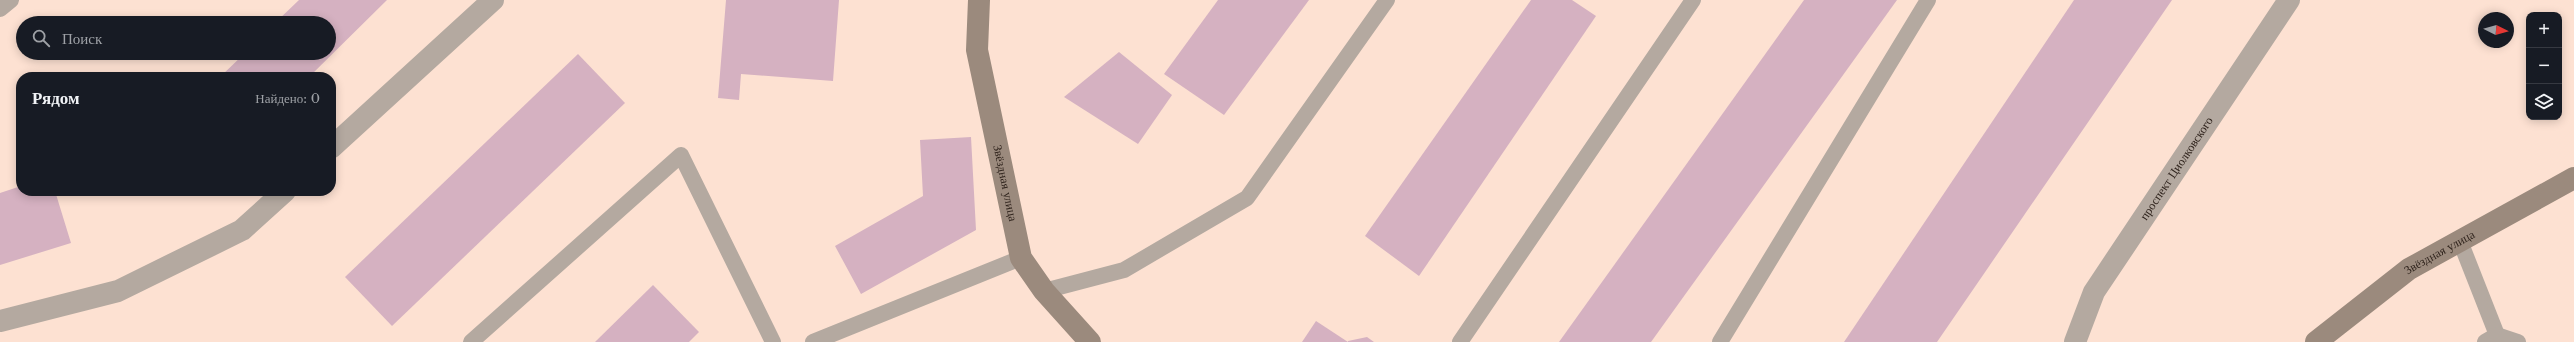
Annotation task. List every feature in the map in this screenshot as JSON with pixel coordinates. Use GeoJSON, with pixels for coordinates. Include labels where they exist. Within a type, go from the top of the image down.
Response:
{"type":"FeatureCollection","features":[{"type":"Feature","properties":{"kind":"street"},"geometry":{"type":"LineString","coordinates":[[336,143],[493,0]]}},
{"type":"Feature","properties":{"kind":"street","name":"Звёздная улица"},"geometry":{"type":"LineString","coordinates":[[979,0],[977,50],[1021,258],[1044,291],[1090,342]]}},
{"type":"Feature","properties":{"kind":"street","name":"проспект Циолковского"},"geometry":{"type":"LineString","coordinates":[[2075,342],[2094,292],[2289,0]]}},
{"type":"Feature","properties":{"kind":"street","name":"Звёздная улица"},"geometry":{"type":"LineString","coordinates":[[2316,342],[2409,269],[2574,178]]}},
{"type":"Feature","properties":{"kind":"street"},"geometry":{"type":"LineString","coordinates":[[0,322],[118,291],[242,230],[279,196]]}},
{"type":"Feature","properties":{"kind":"lane"},"geometry":{"type":"LineString","coordinates":[[0,9],[11,0]]}},
{"type":"Feature","properties":{"kind":"lane"},"geometry":{"type":"LineString","coordinates":[[1044,291],[1124,270],[1247,198],[1387,0]]}},
{"type":"Feature","properties":{"kind":"lane"},"geometry":{"type":"LineString","coordinates":[[1460,342],[1694,0]]}},
{"type":"Feature","properties":{"kind":"lane"},"geometry":{"type":"LineString","coordinates":[[1720,342],[1928,0]]}},
{"type":"Feature","properties":{"kind":"lane"},"geometry":{"type":"LineString","coordinates":[[471,342],[681,155],[773,342]]}},
{"type":"Feature","properties":{"kind":"lane"},"geometry":{"type":"LineString","coordinates":[[2460,241],[2491,338],[2518,342]]}},
{"type":"Feature","properties":{"kind":"lane"},"geometry":{"type":"LineString","coordinates":[[813,342],[1021,258]]}},
{"type":"Feature","properties":{"kind":"building"},"geometry":{"type":"Polygon","coordinates":[[[299,0],[387,0],[336,50],[336,16],[282,16],[299,0]]]}},
{"type":"Feature","properties":{"kind":"building"},"geometry":{"type":"Polygon","coordinates":[[[726,0],[839,0],[833,81],[741,74],[739,100],[718,98],[726,0]]]}},
{"type":"Feature","properties":{"kind":"building"},"geometry":{"type":"Polygon","coordinates":[[[1218,0],[1309,0],[1224,115],[1164,74],[1218,0]]]}},
{"type":"Feature","properties":{"kind":"building"},"geometry":{"type":"Polygon","coordinates":[[[1531,0],[1572,0],[1596,16],[1419,276],[1365,236],[1531,0]]]}},
{"type":"Feature","properties":{"kind":"building"},"geometry":{"type":"Polygon","coordinates":[[[1804,0],[1897,0],[1651,342],[1559,342],[1804,0]]]}},
{"type":"Feature","properties":{"kind":"building"},"geometry":{"type":"Polygon","coordinates":[[[2074,0],[2172,0],[1937,342],[1844,342],[2074,0]]]}},
{"type":"Feature","properties":{"kind":"building"},"geometry":{"type":"Polygon","coordinates":[[[1119,52],[1172,95],[1138,144],[1064,97],[1119,52]]]}},
{"type":"Feature","properties":{"kind":"building"},"geometry":{"type":"Polygon","coordinates":[[[578,54],[625,103],[392,326],[345,277],[578,54]]]}},
{"type":"Feature","properties":{"kind":"building"},"geometry":{"type":"Polygon","coordinates":[[[238,60],[326,60],[314,72],[225,72],[238,60]]]}},
{"type":"Feature","properties":{"kind":"building"},"geometry":{"type":"Polygon","coordinates":[[[971,137],[976,230],[861,294],[835,246],[923,196],[920,140],[971,137]]]}},
{"type":"Feature","properties":{"kind":"building"},"geometry":{"type":"Polygon","coordinates":[[[16,188],[16,196],[57,196],[71,243],[0,265],[0,193],[16,188]]]}},
{"type":"Feature","properties":{"kind":"building"},"geometry":{"type":"Polygon","coordinates":[[[653,285],[699,332],[689,342],[595,342],[653,285]]]}},
{"type":"Feature","properties":{"kind":"building"},"geometry":{"type":"Polygon","coordinates":[[[1316,321],[1348,342],[1302,342],[1316,321]]]}},
{"type":"Feature","properties":{"kind":"building"},"geometry":{"type":"Polygon","coordinates":[[[1367,337],[1374,342],[1348,342],[1348,341],[1367,337]]]}}]}
